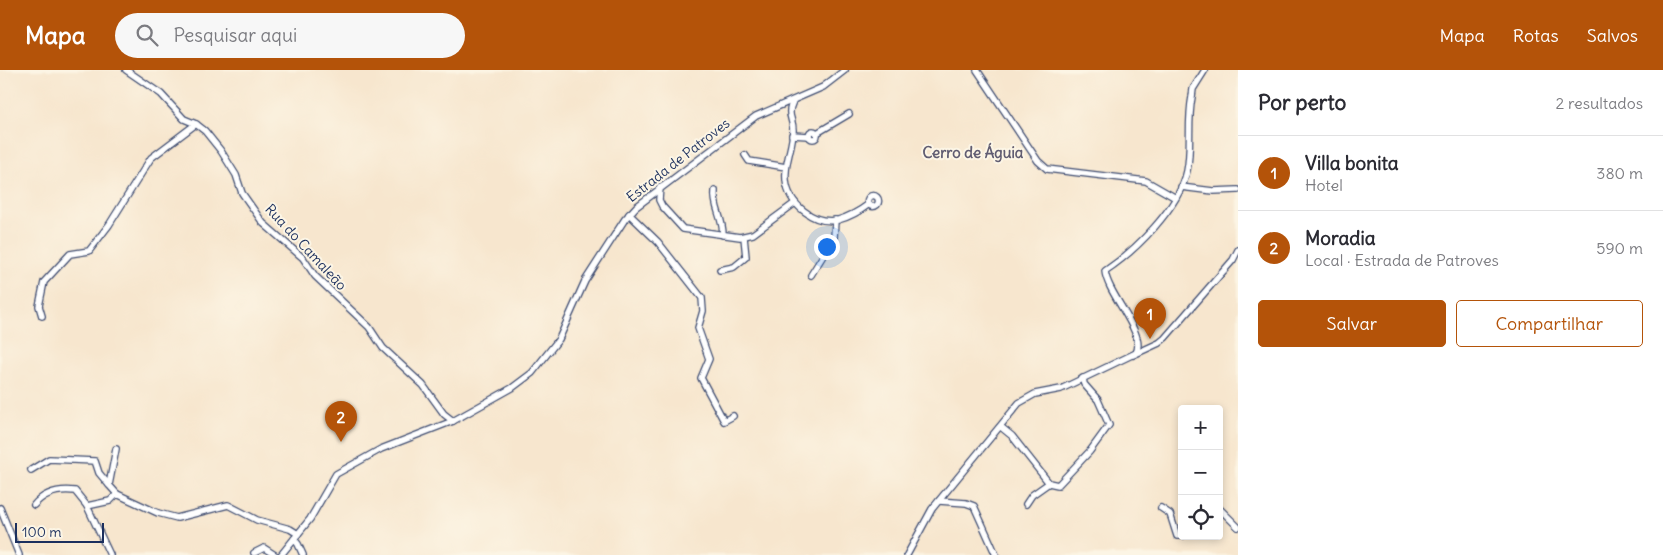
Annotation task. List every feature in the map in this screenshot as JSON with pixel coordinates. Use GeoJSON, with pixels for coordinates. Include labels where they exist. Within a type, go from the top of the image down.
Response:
{"type":"FeatureCollection","features":[{"type":"Feature","properties":{"kind":"street","name":"Rua do Camaleão"},"geometry":{"type":"LineString","coordinates":[[126,70],[161,94],[184,119],[196,124],[205,131],[236,175],[242,193],[263,223],[290,246],[315,276],[369,327],[383,348],[424,385],[444,414]]}},
{"type":"Feature","properties":{"kind":"street","name":"Estrada de Patroves"},"geometry":{"type":"LineString","coordinates":[[281,555],[315,512],[336,474],[381,449],[454,421],[512,388],[532,373],[550,352],[566,325],[585,281],[628,214],[644,200],[743,125],[775,108],[823,87],[845,70]]}},
{"type":"Feature","properties":{"kind":"street"},"geometry":{"type":"LineString","coordinates":[[977,70],[1038,161],[1047,169],[1146,181],[1174,197]]}},
{"type":"Feature","properties":{"kind":"street"},"geometry":{"type":"LineString","coordinates":[[1145,351],[1117,300],[1105,271],[1122,260],[1148,236],[1180,187],[1187,169],[1192,97],[1194,89],[1205,70]]}},
{"type":"Feature","properties":{"kind":"street"},"geometry":{"type":"LineString","coordinates":[[793,101],[788,115],[793,129],[786,167],[786,181],[795,202],[814,218],[835,220],[854,214],[869,204]]}},
{"type":"Feature","properties":{"kind":"street"},"geometry":{"type":"LineString","coordinates":[[775,108],[788,115]]}},
{"type":"Feature","properties":{"kind":"street"},"geometry":{"type":"LineString","coordinates":[[792,135],[809,136],[815,139],[817,133],[849,114]]}},
{"type":"Feature","properties":{"kind":"street"},"geometry":{"type":"LineString","coordinates":[[42,316],[39,306],[44,282],[70,254],[89,251],[109,226],[151,158],[196,124]]}},
{"type":"Feature","properties":{"kind":"street"},"geometry":{"type":"LineString","coordinates":[[745,155],[749,161],[786,167]]}},
{"type":"Feature","properties":{"kind":"street"},"geometry":{"type":"LineString","coordinates":[[743,168],[749,161]]}},
{"type":"Feature","properties":{"kind":"street"},"geometry":{"type":"LineString","coordinates":[[1180,187],[1213,191],[1238,190]]}},
{"type":"Feature","properties":{"kind":"street"},"geometry":{"type":"LineString","coordinates":[[660,188],[659,200],[662,206]]}},
{"type":"Feature","properties":{"kind":"street"},"geometry":{"type":"LineString","coordinates":[[715,191],[715,204],[722,216],[723,235]]}},
{"type":"Feature","properties":{"kind":"street"},"geometry":{"type":"LineString","coordinates":[[644,200],[656,201],[683,229],[744,237],[753,234],[795,202]]}},
{"type":"Feature","properties":{"kind":"street"},"geometry":{"type":"LineString","coordinates":[[628,214],[658,242],[702,298],[703,311],[698,328],[709,359],[703,370],[702,378],[724,421],[733,416]]}},
{"type":"Feature","properties":{"kind":"street"},"geometry":{"type":"LineString","coordinates":[[811,275],[834,238],[835,220]]}},
{"type":"Feature","properties":{"kind":"street"},"geometry":{"type":"LineString","coordinates":[[720,270],[734,267],[746,257],[744,237]]}},
{"type":"Feature","properties":{"kind":"street"},"geometry":{"type":"LineString","coordinates":[[907,555],[932,509],[1000,427],[1012,409],[1034,394],[1061,389],[1160,344],[1233,260],[1238,250]]}},
{"type":"Feature","properties":{"kind":"street"},"geometry":{"type":"LineString","coordinates":[[1132,356],[1139,348],[1137,336]]}},
{"type":"Feature","properties":{"kind":"street"},"geometry":{"type":"LineString","coordinates":[[1000,427],[1012,436],[1049,483],[1058,485],[1070,475],[1109,425],[1098,400],[1084,384],[1083,378]]}},
{"type":"Feature","properties":{"kind":"street"},"geometry":{"type":"LineString","coordinates":[[444,414],[454,421]]}},
{"type":"Feature","properties":{"kind":"street"},"geometry":{"type":"LineString","coordinates":[[442,426],[445,420],[444,414]]}},
{"type":"Feature","properties":{"kind":"street"},"geometry":{"type":"LineString","coordinates":[[109,485],[116,449]]}},
{"type":"Feature","properties":{"kind":"street"},"geometry":{"type":"LineString","coordinates":[[31,470],[49,459],[95,461],[99,473],[117,494],[158,513],[177,518],[228,505],[257,520],[290,529],[296,537],[303,555]]}},
{"type":"Feature","properties":{"kind":"street"},"geometry":{"type":"LineString","coordinates":[[1026,504],[1032,495],[1049,483]]}},
{"type":"Feature","properties":{"kind":"street"},"geometry":{"type":"LineString","coordinates":[[34,505],[42,496],[65,490],[74,491],[87,506],[110,555]]}},
{"type":"Feature","properties":{"kind":"street"},"geometry":{"type":"LineString","coordinates":[[87,506],[110,501],[117,494]]}},
{"type":"Feature","properties":{"kind":"street"},"geometry":{"type":"LineString","coordinates":[[938,502],[966,503],[974,506],[996,555]]}},
{"type":"Feature","properties":{"kind":"street"},"geometry":{"type":"LineString","coordinates":[[0,508],[19,555]]}},
{"type":"Feature","properties":{"kind":"street"},"geometry":{"type":"LineString","coordinates":[[1161,508],[1170,514],[1178,536]]}},
{"type":"Feature","properties":{"kind":"street"},"geometry":{"type":"LineString","coordinates":[[1223,512],[1238,527]]}},
{"type":"Feature","properties":{"kind":"street"},"geometry":{"type":"LineString","coordinates":[[254,553],[264,548],[275,555]]}},
{"type":"Feature","properties":{"kind":"place","name":"Villa bonita"},"geometry":{"type":"Point","coordinates":[1150,339]}},
{"type":"Feature","properties":{"kind":"place","name":"Moradia"},"geometry":{"type":"Point","coordinates":[341,442]}},
{"type":"Feature","properties":{"kind":"district","name":"Cerro de Águia"},"geometry":{"type":"Point","coordinates":[973,152]}}]}
